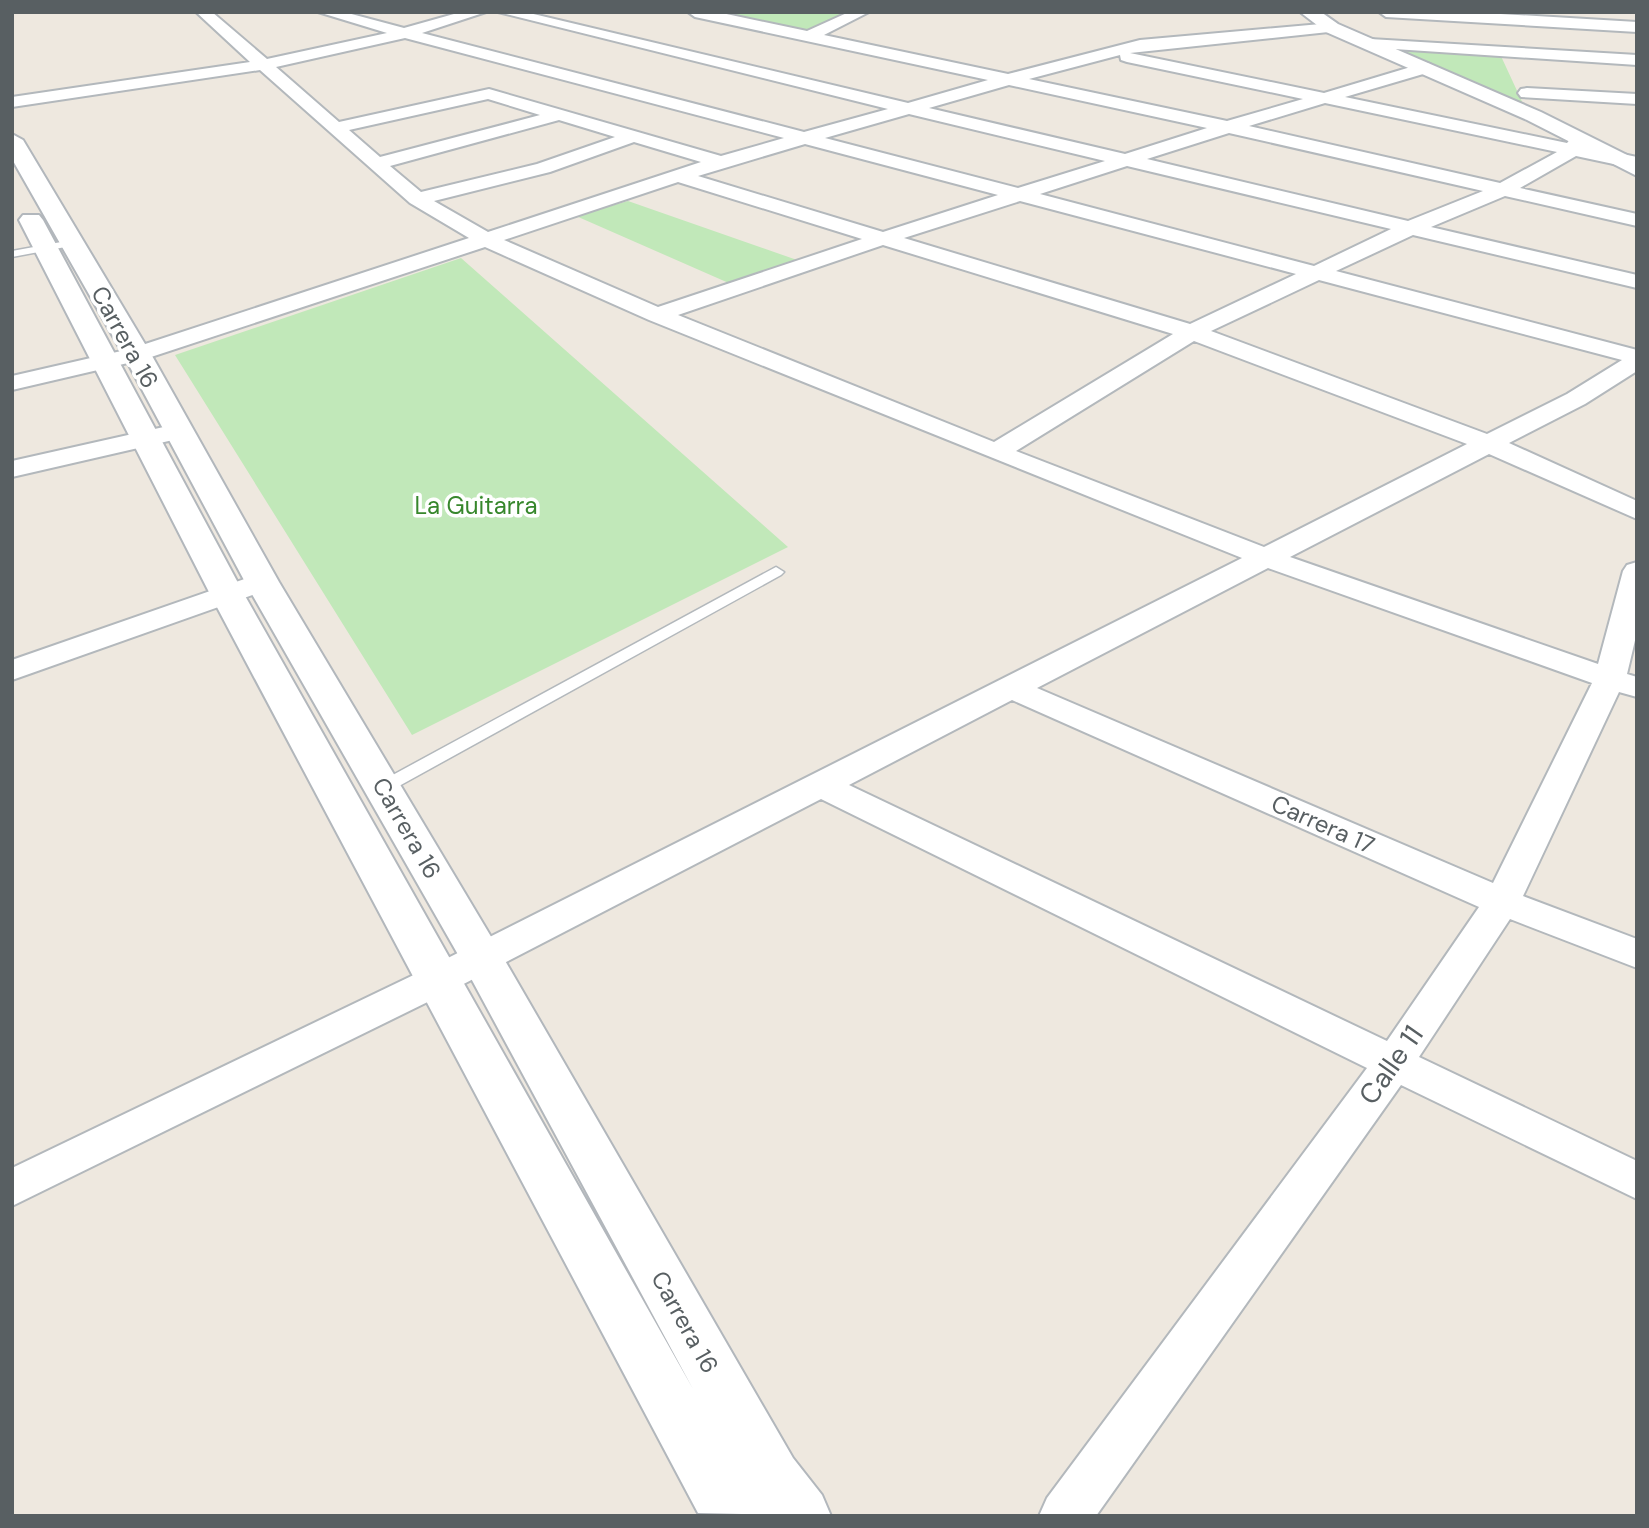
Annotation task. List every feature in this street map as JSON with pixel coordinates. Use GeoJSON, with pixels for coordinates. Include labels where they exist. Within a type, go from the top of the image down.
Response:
{"type":"FeatureCollection","features":[{"type":"Feature","properties":{"kind":"main road"},"geometry":{"type":"LineString","coordinates":[[1310,12],[1332,29],[1534,116],[1574,146],[1632,165]]}},
{"type":"Feature","properties":{"kind":"main road","name":"Carrera 16"},"geometry":{"type":"LineString","coordinates":[[12,140],[43,248]]}},
{"type":"Feature","properties":{"kind":"main road","name":"Carrera 16"},"geometry":{"type":"LineString","coordinates":[[12,184],[43,248],[120,359],[162,435],[244,588],[438,980],[719,1493],[736,1516]]}},
{"type":"Feature","properties":{"kind":"main road","name":"Carrera 16"},"geometry":{"type":"LineString","coordinates":[[244,588],[384,787],[772,1478],[801,1516]]}},
{"type":"Feature","properties":{"kind":"street"},"geometry":{"type":"LineString","coordinates":[[203,12],[417,200],[485,239],[657,315],[1267,558],[1624,683]]}},
{"type":"Feature","properties":{"kind":"street"},"geometry":{"type":"LineString","coordinates":[[325,12],[1637,359]]}},
{"type":"Feature","properties":{"kind":"street"},"geometry":{"type":"LineString","coordinates":[[12,102],[261,65],[405,33],[479,12]]}},
{"type":"Feature","properties":{"kind":"street"},"geometry":{"type":"LineString","coordinates":[[505,12],[1637,282]]}},
{"type":"Feature","properties":{"kind":"street"},"geometry":{"type":"LineString","coordinates":[[695,12],[1228,127],[1637,220]]}},
{"type":"Feature","properties":{"kind":"street"},"geometry":{"type":"LineString","coordinates":[[787,48],[815,39],[862,12]]}},
{"type":"Feature","properties":{"kind":"street"},"geometry":{"type":"LineString","coordinates":[[1386,12],[1554,17],[1637,27]]}},
{"type":"Feature","properties":{"kind":"street"},"geometry":{"type":"LineString","coordinates":[[12,383],[120,359],[721,162],[1010,79],[1140,46],[1332,29]]}},
{"type":"Feature","properties":{"kind":"street"},"geometry":{"type":"LineString","coordinates":[[1370,44],[1637,60]]}},
{"type":"Feature","properties":{"kind":"street"},"geometry":{"type":"LineString","coordinates":[[1506,52],[1527,93],[1534,116]]}},
{"type":"Feature","properties":{"kind":"street"},"geometry":{"type":"LineString","coordinates":[[1108,53],[1574,146]]}},
{"type":"Feature","properties":{"kind":"street"},"geometry":{"type":"LineString","coordinates":[[685,70],[712,61],[749,55]]}},
{"type":"Feature","properties":{"kind":"street"},"geometry":{"type":"LineString","coordinates":[[657,315],[881,239],[1228,127],[1423,68]]}},
{"type":"Feature","properties":{"kind":"street"},"geometry":{"type":"LineString","coordinates":[[619,90],[645,82]]}},
{"type":"Feature","properties":{"kind":"street"},"geometry":{"type":"LineString","coordinates":[[334,128],[489,93],[721,162]]}},
{"type":"Feature","properties":{"kind":"street"},"geometry":{"type":"LineString","coordinates":[[1527,93],[1637,99]]}},
{"type":"Feature","properties":{"kind":"street"},"geometry":{"type":"LineString","coordinates":[[378,163],[485,137],[561,114]]}},
{"type":"Feature","properties":{"kind":"street"},"geometry":{"type":"LineString","coordinates":[[417,200],[543,168],[635,136]]}},
{"type":"Feature","properties":{"kind":"street"},"geometry":{"type":"LineString","coordinates":[[996,452],[1192,332],[1410,228],[1502,190],[1574,146]]}},
{"type":"Feature","properties":{"kind":"street"},"geometry":{"type":"LineString","coordinates":[[681,177],[1192,332],[1487,443],[1636,510]]}},
{"type":"Feature","properties":{"kind":"street"},"geometry":{"type":"LineString","coordinates":[[12,1188],[438,980],[1267,558],[1576,399],[1637,359]]}},
{"type":"Feature","properties":{"kind":"street"},"geometry":{"type":"LineString","coordinates":[[12,469],[162,435]]}},
{"type":"Feature","properties":{"kind":"street","name":"Calle 11"},"geometry":{"type":"LineString","coordinates":[[1065,1516],[1393,1064],[1502,902],[1624,683],[1637,571]]}},
{"type":"Feature","properties":{"kind":"street"},"geometry":{"type":"LineString","coordinates":[[12,671],[244,588]]}},
{"type":"Feature","properties":{"kind":"street","name":"Carrera 17"},"geometry":{"type":"LineString","coordinates":[[1012,688],[1502,902],[1637,954]]}},
{"type":"Feature","properties":{"kind":"street"},"geometry":{"type":"LineString","coordinates":[[821,785],[1637,1181]]}},
{"type":"Feature","properties":{"kind":"lane"},"geometry":{"type":"LineString","coordinates":[[384,787],[776,572]]}},
{"type":"Feature","properties":{"kind":"green space"},"geometry":{"type":"Polygon","coordinates":[[[714,12],[854,12],[805,34],[714,12]]]}},
{"type":"Feature","properties":{"kind":"green space"},"geometry":{"type":"Polygon","coordinates":[[[1386,47],[1500,54],[1525,108],[1386,47]]]}},
{"type":"Feature","properties":{"kind":"green space"},"geometry":{"type":"Polygon","coordinates":[[[628,201],[797,260],[731,284],[576,216],[628,201]]]}},
{"type":"Feature","properties":{"kind":"green space","name":"La Guitarra"},"geometry":{"type":"Polygon","coordinates":[[[461,258],[788,547],[412,735],[175,355],[461,258]]]}}]}
